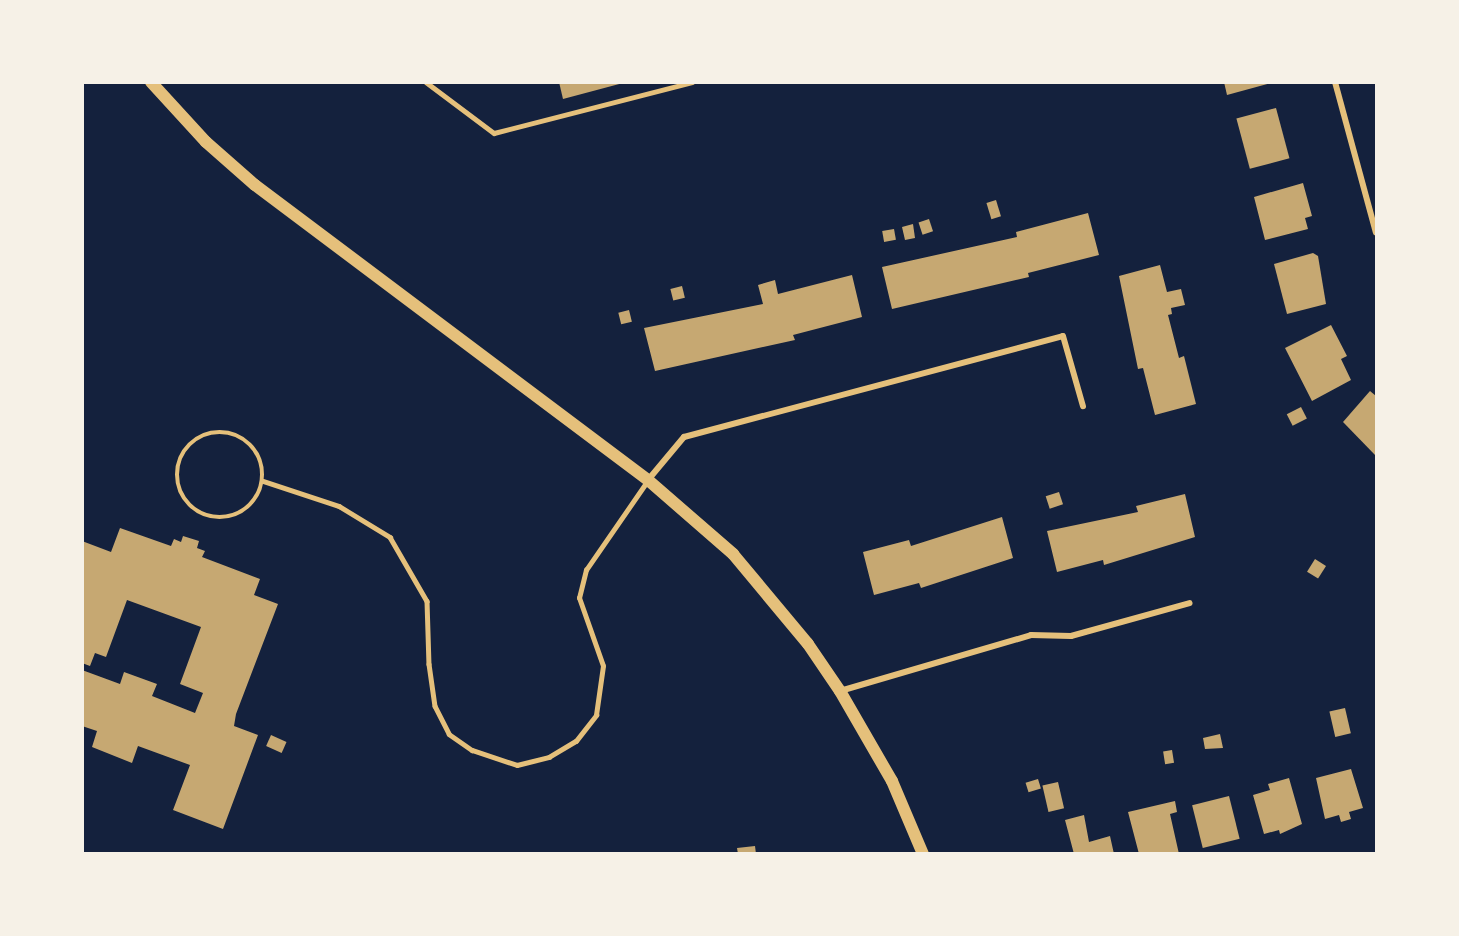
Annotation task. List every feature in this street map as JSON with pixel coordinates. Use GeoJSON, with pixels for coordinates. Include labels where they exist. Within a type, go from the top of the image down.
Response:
{"type":"FeatureCollection","features":[{"type":"Feature","properties":{"kind":"main road"},"geometry":{"type":"LineString","coordinates":[[151,82],[206,142],[255,185],[648,480],[733,554],[795,627],[840,691],[892,781],[923,854]]}},
{"type":"Feature","properties":{"kind":"street"},"geometry":{"type":"LineString","coordinates":[[1335,82],[1377,233]]}},
{"type":"Feature","properties":{"kind":"street"},"geometry":{"type":"LineString","coordinates":[[648,480],[684,437],[1063,336],[1083,406]]}},
{"type":"Feature","properties":{"kind":"street"},"geometry":{"type":"LineString","coordinates":[[840,691],[1031,635],[1071,636],[1190,603]]}},
{"type":"Feature","properties":{"kind":"lane"},"geometry":{"type":"LineString","coordinates":[[426,82],[494,133],[692,82]]}},
{"type":"Feature","properties":{"kind":"lane"},"geometry":{"type":"LineString","coordinates":[[213,432],[237,435],[259,457],[263,481],[255,500],[244,511],[217,518],[196,511],[183,496],[177,483],[179,461],[194,441],[213,432]]}},
{"type":"Feature","properties":{"kind":"lane"},"geometry":{"type":"LineString","coordinates":[[263,481],[339,506],[390,537],[427,600],[429,664],[435,706],[448,734],[472,750],[517,765],[549,757],[576,741],[596,716],[603,666],[579,598],[586,570],[648,480]]}},
{"type":"Feature","properties":{"kind":"building"},"geometry":{"type":"Polygon","coordinates":[[[559,82],[623,82],[623,83],[563,99],[559,82]]]}},
{"type":"Feature","properties":{"kind":"building"},"geometry":{"type":"Polygon","coordinates":[[[1224,82],[1271,82],[1271,83],[1227,95],[1224,82]]]}},
{"type":"Feature","properties":{"kind":"building"},"geometry":{"type":"Polygon","coordinates":[[[1276,108],[1289,158],[1250,169],[1236,119],[1276,108]]]}},
{"type":"Feature","properties":{"kind":"building"},"geometry":{"type":"Polygon","coordinates":[[[1303,183],[1312,216],[1305,218],[1308,229],[1265,240],[1254,197],[1303,183]]]}},
{"type":"Feature","properties":{"kind":"building"},"geometry":{"type":"Polygon","coordinates":[[[996,200],[1001,216],[991,219],[986,203],[996,200]]]}},
{"type":"Feature","properties":{"kind":"building"},"geometry":{"type":"Polygon","coordinates":[[[1088,213],[1099,255],[1028,273],[1029,277],[892,309],[882,267],[1017,237],[1016,232],[1088,213]]]}},
{"type":"Feature","properties":{"kind":"building"},"geometry":{"type":"Polygon","coordinates":[[[929,219],[933,231],[923,235],[919,222],[929,219]]]}},
{"type":"Feature","properties":{"kind":"building"},"geometry":{"type":"Polygon","coordinates":[[[913,224],[915,238],[905,240],[902,227],[913,224]]]}},
{"type":"Feature","properties":{"kind":"building"},"geometry":{"type":"Polygon","coordinates":[[[894,229],[896,240],[884,242],[882,231],[894,229]]]}},
{"type":"Feature","properties":{"kind":"building"},"geometry":{"type":"Polygon","coordinates":[[[1313,253],[1318,256],[1326,304],[1287,314],[1274,264],[1313,253]]]}},
{"type":"Feature","properties":{"kind":"building"},"geometry":{"type":"Polygon","coordinates":[[[1160,265],[1167,292],[1181,289],[1185,305],[1171,308],[1172,314],[1168,315],[1179,358],[1184,356],[1196,404],[1155,415],[1143,368],[1138,369],[1119,276],[1160,265]]]}},
{"type":"Feature","properties":{"kind":"building"},"geometry":{"type":"Polygon","coordinates":[[[852,275],[862,317],[793,335],[795,340],[655,371],[644,328],[763,304],[758,285],[775,280],[778,294],[852,275]]]}},
{"type":"Feature","properties":{"kind":"building"},"geometry":{"type":"Polygon","coordinates":[[[682,286],[685,298],[673,301],[670,289],[682,286]]]}},
{"type":"Feature","properties":{"kind":"building"},"geometry":{"type":"Polygon","coordinates":[[[629,310],[632,322],[621,324],[618,313],[629,310]]]}},
{"type":"Feature","properties":{"kind":"building"},"geometry":{"type":"Polygon","coordinates":[[[1331,325],[1347,356],[1341,359],[1351,380],[1312,401],[1285,348],[1331,325]]]}},
{"type":"Feature","properties":{"kind":"building"},"geometry":{"type":"Polygon","coordinates":[[[1370,391],[1376,396],[1376,456],[1343,422],[1370,391]]]}},
{"type":"Feature","properties":{"kind":"building"},"geometry":{"type":"Polygon","coordinates":[[[1301,407],[1307,419],[1293,426],[1287,414],[1301,407]]]}},
{"type":"Feature","properties":{"kind":"building"},"geometry":{"type":"Polygon","coordinates":[[[1059,492],[1063,504],[1050,509],[1046,496],[1059,492]]]}},
{"type":"Feature","properties":{"kind":"building"},"geometry":{"type":"Polygon","coordinates":[[[1185,494],[1195,537],[1104,565],[1103,560],[1057,572],[1047,531],[1138,512],[1136,506],[1185,494]]]}},
{"type":"Feature","properties":{"kind":"building"},"geometry":{"type":"Polygon","coordinates":[[[1002,517],[1013,558],[921,588],[919,583],[874,595],[863,552],[909,540],[911,546],[1002,517]]]}},
{"type":"Feature","properties":{"kind":"building"},"geometry":{"type":"Polygon","coordinates":[[[120,528],[171,546],[174,539],[181,542],[183,536],[199,541],[197,548],[205,551],[202,557],[260,579],[254,595],[278,604],[236,714],[234,726],[258,735],[223,829],[173,810],[190,765],[138,746],[132,763],[92,747],[97,731],[82,726],[82,670],[120,684],[124,672],[157,684],[152,696],[195,713],[203,693],[180,684],[201,627],[127,600],[106,657],[95,653],[90,666],[82,663],[82,541],[111,552],[120,528]]]}},
{"type":"Feature","properties":{"kind":"building"},"geometry":{"type":"Polygon","coordinates":[[[1315,559],[1326,566],[1318,579],[1307,572],[1315,559]]]}},
{"type":"Feature","properties":{"kind":"building"},"geometry":{"type":"Polygon","coordinates":[[[1345,708],[1351,733],[1335,737],[1329,712],[1345,708]]]}},
{"type":"Feature","properties":{"kind":"building"},"geometry":{"type":"Polygon","coordinates":[[[1220,734],[1223,748],[1205,749],[1203,738],[1220,734]]]}},
{"type":"Feature","properties":{"kind":"building"},"geometry":{"type":"Polygon","coordinates":[[[271,735],[287,742],[282,753],[266,746],[271,735]]]}},
{"type":"Feature","properties":{"kind":"building"},"geometry":{"type":"Polygon","coordinates":[[[1172,750],[1174,763],[1165,764],[1163,751],[1172,750]]]}},
{"type":"Feature","properties":{"kind":"building"},"geometry":{"type":"Polygon","coordinates":[[[1351,769],[1363,808],[1349,812],[1351,819],[1341,822],[1339,815],[1325,819],[1316,778],[1351,769]]]}},
{"type":"Feature","properties":{"kind":"building"},"geometry":{"type":"Polygon","coordinates":[[[1289,778],[1302,824],[1280,834],[1279,830],[1264,834],[1253,795],[1270,790],[1268,784],[1289,778]]]}},
{"type":"Feature","properties":{"kind":"building"},"geometry":{"type":"Polygon","coordinates":[[[1038,779],[1041,789],[1028,792],[1026,783],[1038,779]]]}},
{"type":"Feature","properties":{"kind":"building"},"geometry":{"type":"Polygon","coordinates":[[[1058,782],[1064,808],[1048,812],[1042,786],[1058,782]]]}},
{"type":"Feature","properties":{"kind":"building"},"geometry":{"type":"Polygon","coordinates":[[[1229,796],[1240,839],[1203,848],[1192,805],[1229,796]]]}},
{"type":"Feature","properties":{"kind":"building"},"geometry":{"type":"Polygon","coordinates":[[[1175,801],[1177,812],[1170,814],[1179,854],[1139,854],[1128,812],[1175,801]]]}},
{"type":"Feature","properties":{"kind":"building"},"geometry":{"type":"Polygon","coordinates":[[[1084,815],[1089,842],[1110,836],[1114,854],[1074,854],[1065,820],[1084,815]]]}},
{"type":"Feature","properties":{"kind":"building"},"geometry":{"type":"Polygon","coordinates":[[[755,846],[756,854],[738,854],[737,848],[755,846]]]}}]}
